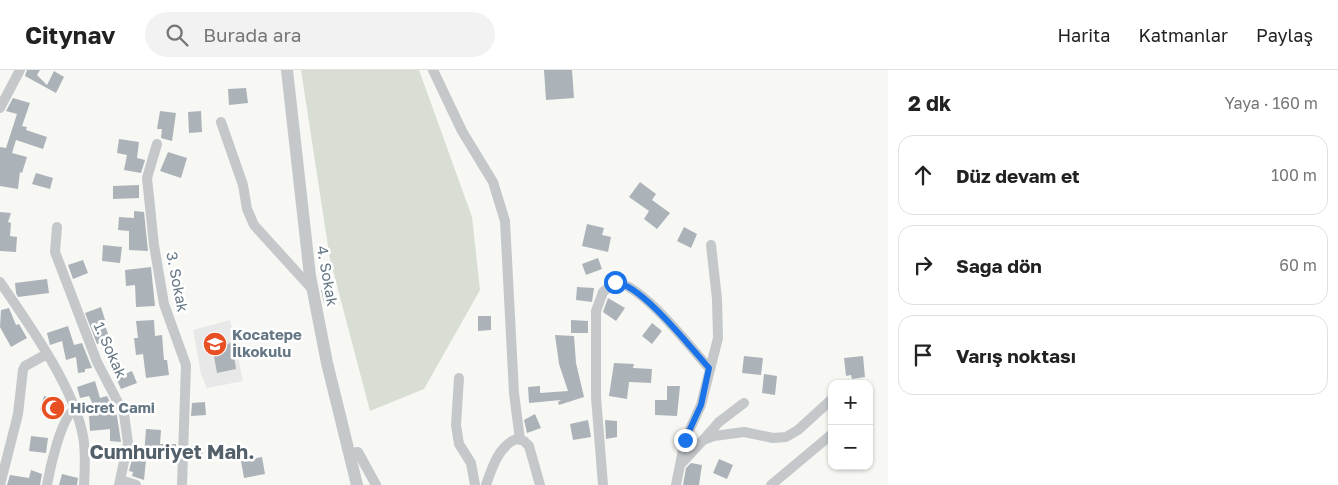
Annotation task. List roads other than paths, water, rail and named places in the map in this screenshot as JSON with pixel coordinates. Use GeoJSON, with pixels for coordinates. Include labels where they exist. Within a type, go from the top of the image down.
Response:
{"type":"FeatureCollection","features":[{"type":"Feature","properties":{"kind":"street"},"geometry":{"type":"LineString","coordinates":[[0,108],[20,70]]}},
{"type":"Feature","properties":{"kind":"street","name":"4. Sokak"},"geometry":{"type":"LineString","coordinates":[[286,70],[304,238],[312,289],[327,363],[357,485]]}},
{"type":"Feature","properties":{"kind":"street"},"geometry":{"type":"LineString","coordinates":[[433,70],[462,131],[492,182],[505,220],[514,393],[520,440]]}},
{"type":"Feature","properties":{"kind":"street"},"geometry":{"type":"LineString","coordinates":[[221,122],[243,184],[247,209],[254,225],[312,289]]}},
{"type":"Feature","properties":{"kind":"street","name":"3. Sokak"},"geometry":{"type":"LineString","coordinates":[[156,144],[147,178],[157,262],[166,313],[182,349],[186,365],[182,485]]}},
{"type":"Feature","properties":{"kind":"street","name":"1. Sokak"},"geometry":{"type":"LineString","coordinates":[[57,227],[55,252],[97,362],[124,414],[128,443],[120,483]]}},
{"type":"Feature","properties":{"kind":"street"},"geometry":{"type":"LineString","coordinates":[[676,485],[685,440],[701,405],[718,338],[717,299],[712,245]]}},
{"type":"Feature","properties":{"kind":"street"},"geometry":{"type":"LineString","coordinates":[[0,282],[47,354],[75,409],[83,436],[84,485]]}},
{"type":"Feature","properties":{"kind":"street"},"geometry":{"type":"LineString","coordinates":[[603,485],[596,397],[596,311],[603,292],[615,282],[621,283],[649,301],[709,368]]}},
{"type":"Feature","properties":{"kind":"street"},"geometry":{"type":"LineString","coordinates":[[0,485],[18,414],[23,370],[25,366],[47,354]]}},
{"type":"Feature","properties":{"kind":"street"},"geometry":{"type":"LineString","coordinates":[[459,378],[456,425],[459,444],[471,463],[475,485]]}},
{"type":"Feature","properties":{"kind":"street"},"geometry":{"type":"LineString","coordinates":[[679,466],[719,422],[744,403]]}},
{"type":"Feature","properties":{"kind":"street"},"geometry":{"type":"LineString","coordinates":[[703,440],[714,436],[744,432],[773,438],[786,437],[798,430],[828,403]]}},
{"type":"Feature","properties":{"kind":"street"},"geometry":{"type":"LineString","coordinates":[[47,485],[52,456],[64,422],[68,414],[75,409]]}},
{"type":"Feature","properties":{"kind":"street"},"geometry":{"type":"LineString","coordinates":[[771,485],[828,437]]}},
{"type":"Feature","properties":{"kind":"street"},"geometry":{"type":"LineString","coordinates":[[486,485],[496,459],[506,445],[516,438],[524,441],[531,451],[540,485]]}},
{"type":"Feature","properties":{"kind":"street"},"geometry":{"type":"LineString","coordinates":[[349,454],[358,452],[376,485]]}},
{"type":"Feature","properties":{"kind":"street"},"geometry":{"type":"LineString","coordinates":[[120,483],[136,485]]}},
{"type":"Feature","properties":{"kind":"place","name":"Kocatepe İlkokulu"},"geometry":{"type":"Point","coordinates":[215,344]}},
{"type":"Feature","properties":{"kind":"place","name":"Hicret Cami"},"geometry":{"type":"Point","coordinates":[53,408]}},
{"type":"Feature","properties":{"kind":"district","name":"Cumhuriyet Mah."},"geometry":{"type":"Point","coordinates":[172,452]}}]}
